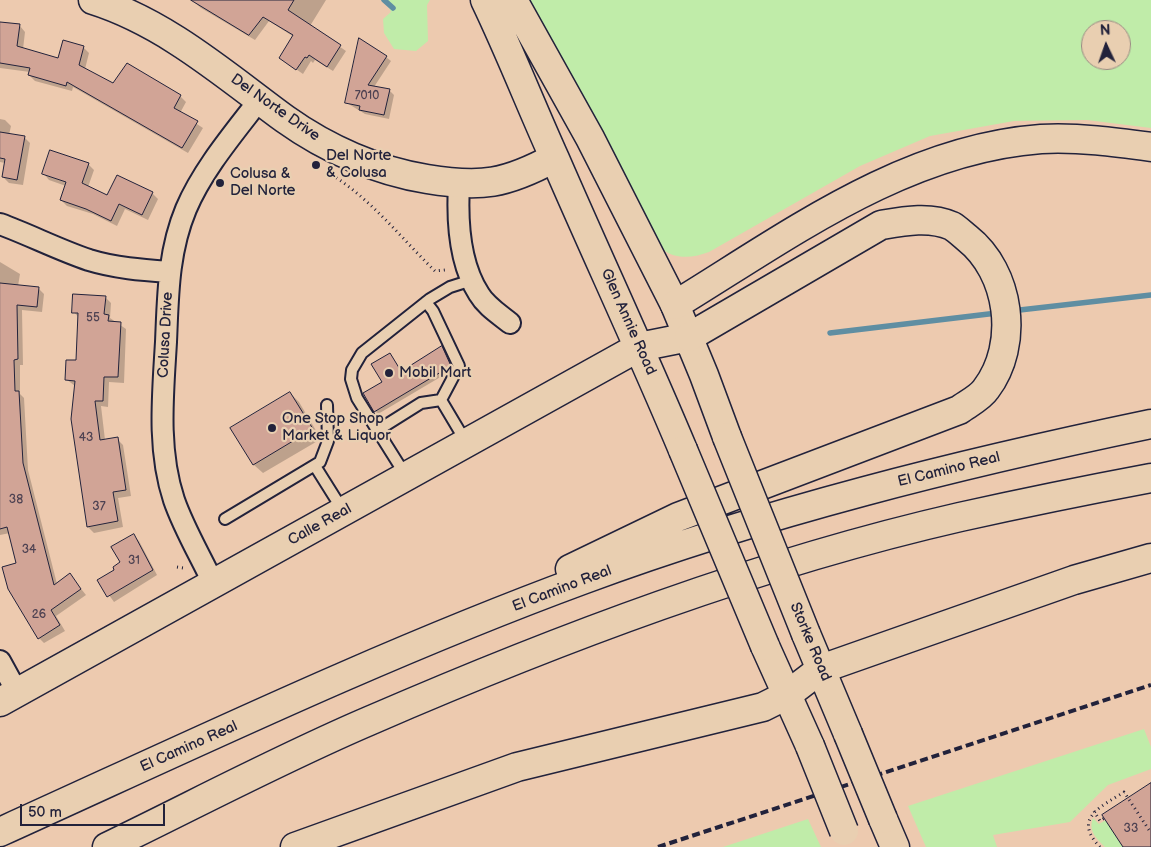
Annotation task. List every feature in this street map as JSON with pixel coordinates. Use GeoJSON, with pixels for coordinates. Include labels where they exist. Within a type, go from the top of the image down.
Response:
{"type":"FeatureCollection","features":[{"type":"Feature","properties":{"kind":"main road","name":"Del Norte Drive"},"geometry":{"type":"LineString","coordinates":[[93,0],[158,30],[198,54],[316,139],[360,160],[407,176],[459,185],[500,182],[524,174],[554,158]]}},
{"type":"Feature","properties":{"kind":"main road","name":"Glen Annie Road"},"geometry":{"type":"LineString","coordinates":[[485,0],[528,93],[554,158],[639,347],[786,695]]}},
{"type":"Feature","properties":{"kind":"main road"},"geometry":{"type":"LineString","coordinates":[[513,0],[590,138],[689,337]]}},
{"type":"Feature","properties":{"kind":"main road"},"geometry":{"type":"LineString","coordinates":[[639,347],[674,305],[843,202],[928,163],[989,147],[1041,139],[1087,139],[1151,147]]}},
{"type":"Feature","properties":{"kind":"main road"},"geometry":{"type":"LineString","coordinates":[[355,672],[678,517],[959,410],[986,390],[999,367],[1006,337],[1006,308],[992,266],[975,244],[952,226],[915,219],[881,225],[689,337],[639,347]]}},
{"type":"Feature","properties":{"kind":"main road","name":"Storke Road"},"geometry":{"type":"LineString","coordinates":[[689,337],[726,437],[895,847]]}},
{"type":"Feature","properties":{"kind":"main road","name":"Calle Real"},"geometry":{"type":"LineString","coordinates":[[8,697],[214,585],[639,347]]}},
{"type":"Feature","properties":{"kind":"main road","name":"El Camino Real"},"geometry":{"type":"LineString","coordinates":[[0,832],[355,672],[581,580],[702,540],[910,479],[1037,447],[1151,424]]}},
{"type":"Feature","properties":{"kind":"main road"},"geometry":{"type":"LineString","coordinates":[[107,847],[366,722],[499,667],[627,618],[823,554],[958,518],[1151,478]]}},
{"type":"Feature","properties":{"kind":"main road"},"geometry":{"type":"LineString","coordinates":[[295,847],[516,767],[763,707],[786,695],[822,669],[1074,580],[1151,558]]}},
{"type":"Feature","properties":{"kind":"main road"},"geometry":{"type":"LineString","coordinates":[[786,695],[810,746],[848,839]]}},
{"type":"Feature","properties":{"kind":"street","name":"Colusa Drive"},"geometry":{"type":"LineString","coordinates":[[214,585],[184,525],[166,470],[162,399],[169,272],[174,245],[186,208],[204,176],[260,100]]}},
{"type":"Feature","properties":{"kind":"street"},"geometry":{"type":"LineString","coordinates":[[459,185],[458,207],[462,248],[472,280],[479,295],[510,323]]}},
{"type":"Feature","properties":{"kind":"street"},"geometry":{"type":"LineString","coordinates":[[0,224],[96,262],[126,268],[169,272]]}},
{"type":"Feature","properties":{"kind":"street"},"geometry":{"type":"LineString","coordinates":[[0,661],[8,697]]}},
{"type":"Feature","properties":{"kind":"lane"},"geometry":{"type":"LineString","coordinates":[[407,477],[357,398],[353,388],[352,370],[362,353],[426,302],[450,287],[472,280]]}},
{"type":"Feature","properties":{"kind":"lane"},"geometry":{"type":"LineString","coordinates":[[426,302],[441,327],[459,366],[441,400]]}},
{"type":"Feature","properties":{"kind":"lane"},"geometry":{"type":"LineString","coordinates":[[378,430],[421,403],[441,400]]}},
{"type":"Feature","properties":{"kind":"lane"},"geometry":{"type":"LineString","coordinates":[[441,400],[467,443]]}},
{"type":"Feature","properties":{"kind":"lane"},"geometry":{"type":"LineString","coordinates":[[225,519],[320,462],[327,449],[327,405]]}},
{"type":"Feature","properties":{"kind":"lane"},"geometry":{"type":"LineString","coordinates":[[315,466],[344,512]]}},
{"type":"Feature","properties":{"kind":"path"},"geometry":{"type":"LineString","coordinates":[[331,174],[353,188],[374,206],[400,237],[435,271],[445,270]]}},
{"type":"Feature","properties":{"kind":"path"},"geometry":{"type":"LineString","coordinates":[[177,567],[183,568]]}},
{"type":"Feature","properties":{"kind":"path"},"geometry":{"type":"LineString","coordinates":[[1100,847],[1090,835],[1087,826],[1094,812],[1124,792],[1151,833]]}},
{"type":"Feature","properties":{"kind":"path"},"geometry":{"type":"LineString","coordinates":[[1094,812],[1100,821],[1106,817]]}},
{"type":"Feature","properties":{"kind":"green space"},"geometry":{"type":"Polygon","coordinates":[[[385,0],[430,0],[427,5],[428,41],[416,51],[394,49],[384,33],[383,19],[391,12],[385,0]]]}},
{"type":"Feature","properties":{"kind":"green space"},"geometry":{"type":"Polygon","coordinates":[[[527,0],[1151,0],[1151,128],[1087,120],[1014,121],[930,136],[860,166],[709,252],[693,256],[676,256],[665,251],[659,245],[647,226],[625,174],[527,0]]]}},
{"type":"Feature","properties":{"kind":"green space"},"geometry":{"type":"Polygon","coordinates":[[[1144,729],[1151,747],[1151,769],[1108,785],[1070,822],[993,835],[997,847],[926,847],[908,806],[1144,729]]]}},
{"type":"Feature","properties":{"kind":"green space"},"geometry":{"type":"Polygon","coordinates":[[[1093,818],[1099,824],[1106,820],[1123,847],[1105,847],[1092,831],[1093,818]]]}},
{"type":"Feature","properties":{"kind":"green space"},"geometry":{"type":"Polygon","coordinates":[[[808,819],[821,847],[723,847],[808,819]]]}},
{"type":"Feature","properties":{"kind":"building"},"geometry":{"type":"Polygon","coordinates":[[[191,0],[294,0],[288,10],[341,45],[327,67],[309,55],[307,58],[305,57],[296,70],[279,58],[293,35],[263,17],[249,35],[191,0]]]}},
{"type":"Feature","properties":{"kind":"building"},"geometry":{"type":"Polygon","coordinates":[[[0,22],[20,24],[17,46],[58,58],[63,40],[84,46],[79,65],[113,83],[127,63],[181,95],[174,108],[198,121],[182,148],[67,82],[66,86],[28,75],[30,68],[0,63],[0,22]]]}},
{"type":"Feature","properties":{"kind":"building"},"geometry":{"type":"Polygon","coordinates":[[[359,38],[387,56],[368,85],[390,89],[384,115],[359,110],[360,106],[345,103],[359,38]]]}},
{"type":"Feature","properties":{"kind":"building"},"geometry":{"type":"Polygon","coordinates":[[[0,132],[25,136],[17,180],[2,177],[5,159],[0,158],[0,132]]]}},
{"type":"Feature","properties":{"kind":"building"},"geometry":{"type":"Polygon","coordinates":[[[50,150],[89,163],[82,183],[107,195],[117,175],[153,192],[142,215],[119,204],[111,221],[86,209],[60,200],[66,182],[42,174],[50,150]]]}},
{"type":"Feature","properties":{"kind":"building"},"geometry":{"type":"Polygon","coordinates":[[[0,283],[39,287],[37,307],[17,305],[18,359],[14,360],[15,391],[19,391],[23,463],[54,585],[70,573],[81,589],[51,610],[60,625],[38,639],[8,589],[2,567],[16,563],[7,527],[0,529],[0,283]]]}},
{"type":"Feature","properties":{"kind":"building"},"geometry":{"type":"Polygon","coordinates":[[[73,294],[106,296],[104,314],[109,315],[108,321],[121,322],[118,377],[104,377],[103,401],[95,401],[100,440],[118,437],[126,490],[113,492],[118,521],[87,527],[71,419],[75,381],[65,380],[66,360],[76,360],[78,313],[72,313],[73,294]]]}},
{"type":"Feature","properties":{"kind":"building"},"geometry":{"type":"Polygon","coordinates":[[[442,346],[451,366],[374,412],[363,393],[382,382],[371,364],[390,353],[401,371],[442,346]]]}},
{"type":"Feature","properties":{"kind":"building","name":"One Stop Shop Market & Liquor"},"geometry":{"type":"Polygon","coordinates":[[[290,392],[313,429],[253,465],[230,428],[290,392]]]}},
{"type":"Feature","properties":{"kind":"building"},"geometry":{"type":"Polygon","coordinates":[[[134,534],[153,570],[107,597],[97,580],[114,570],[113,567],[120,562],[111,547],[134,534]]]}},
{"type":"Feature","properties":{"kind":"building"},"geometry":{"type":"Polygon","coordinates":[[[1151,783],[1151,847],[1123,847],[1102,815],[1151,783]]]}},
{"type":"Feature","properties":{"kind":"waterway"},"geometry":{"type":"LineString","coordinates":[[384,0],[393,8]]}},
{"type":"Feature","properties":{"kind":"waterway"},"geometry":{"type":"LineString","coordinates":[[1011,311],[1151,295]]}},
{"type":"Feature","properties":{"kind":"waterway"},"geometry":{"type":"LineString","coordinates":[[830,333],[997,313]]}},
{"type":"Feature","properties":{"kind":"railway"},"geometry":{"type":"LineString","coordinates":[[658,847],[1151,685]]}},
{"type":"Feature","properties":{"kind":"place","name":"Del Norte & Colusa"},"geometry":{"type":"Point","coordinates":[316,165]}},
{"type":"Feature","properties":{"kind":"place","name":"Colusa & Del Norte"},"geometry":{"type":"Point","coordinates":[220,183]}},
{"type":"Feature","properties":{"kind":"place","name":"Mobil Mart"},"geometry":{"type":"Point","coordinates":[389,373]}},
{"type":"Feature","properties":{"kind":"place","name":"One Stop Shop Market & Liquor"},"geometry":{"type":"Point","coordinates":[272,428]}}]}
